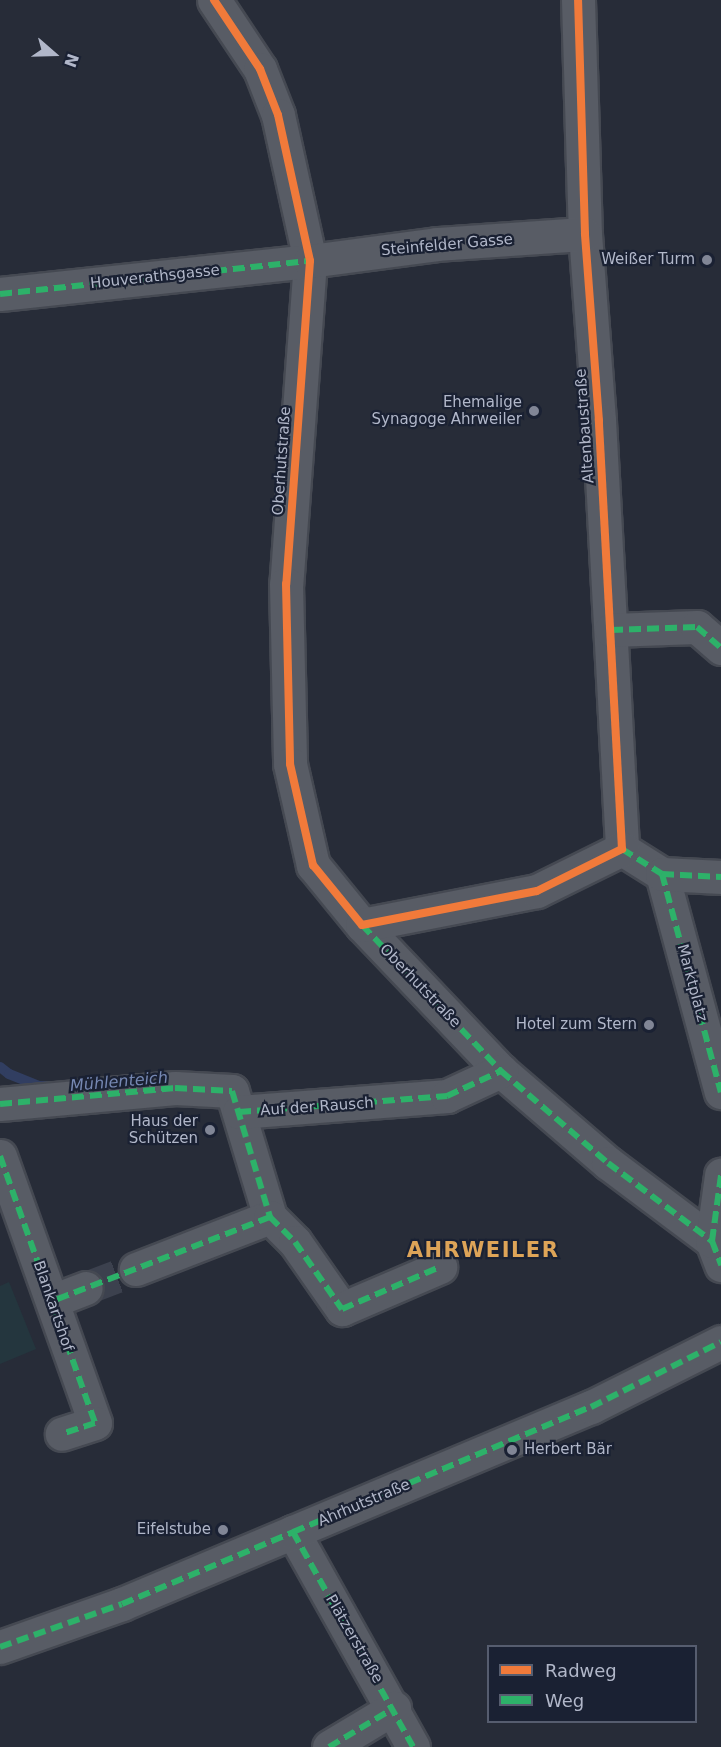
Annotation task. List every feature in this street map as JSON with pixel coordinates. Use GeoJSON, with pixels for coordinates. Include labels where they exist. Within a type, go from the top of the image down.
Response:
{"type":"FeatureCollection","features":[{"type":"Feature","properties":{"kind":"street","name":"Oberhutstraße"},"geometry":{"type":"LineString","coordinates":[[214,0],[260,69],[278,115],[310,261],[286,584],[290,764],[313,865],[362,925],[501,1071],[716,1253]]}},
{"type":"Feature","properties":{"kind":"street","name":"Altenbaustraße"},"geometry":{"type":"LineString","coordinates":[[578,0],[585,234],[599,421],[622,849]]}},
{"type":"Feature","properties":{"kind":"street","name":"Steinfelder Gasse"},"geometry":{"type":"LineString","coordinates":[[310,261],[437,244],[585,234]]}},
{"type":"Feature","properties":{"kind":"street","name":"Houverathsgasse"},"geometry":{"type":"LineString","coordinates":[[0,294],[310,261]]}},
{"type":"Feature","properties":{"kind":"street"},"geometry":{"type":"LineString","coordinates":[[611,630],[697,627],[721,648]]}},
{"type":"Feature","properties":{"kind":"street"},"geometry":{"type":"LineString","coordinates":[[362,925],[537,891],[622,849],[662,874],[721,877]]}},
{"type":"Feature","properties":{"kind":"street","name":"Marktplatz"},"geometry":{"type":"LineString","coordinates":[[662,874],[721,1092]]}},
{"type":"Feature","properties":{"kind":"street","name":"Auf der Rausch"},"geometry":{"type":"LineString","coordinates":[[0,1104],[175,1088],[232,1091],[239,1112],[447,1096],[501,1071]]}},
{"type":"Feature","properties":{"kind":"street"},"geometry":{"type":"LineString","coordinates":[[239,1112],[270,1217],[295,1242],[342,1309],[440,1267]]}},
{"type":"Feature","properties":{"kind":"street","name":"Blankartshof"},"geometry":{"type":"LineString","coordinates":[[0,1156],[95,1423],[62,1434]]}},
{"type":"Feature","properties":{"kind":"street"},"geometry":{"type":"LineString","coordinates":[[716,1253],[721,1175]]}},
{"type":"Feature","properties":{"kind":"street"},"geometry":{"type":"LineString","coordinates":[[136,1269],[270,1217]]}},
{"type":"Feature","properties":{"kind":"street"},"geometry":{"type":"LineString","coordinates":[[52,1301],[86,1288]]}},
{"type":"Feature","properties":{"kind":"street","name":"Ahrhutstraße"},"geometry":{"type":"LineString","coordinates":[[0,1647],[122,1604],[591,1407],[721,1342]]}},
{"type":"Feature","properties":{"kind":"street","name":"Plätzerstraße"},"geometry":{"type":"LineString","coordinates":[[293,1533],[413,1747]]}},
{"type":"Feature","properties":{"kind":"street"},"geometry":{"type":"LineString","coordinates":[[329,1747],[393,1708]]}},
{"type":"Feature","properties":{"kind":"shaded area"},"geometry":{"type":"Polygon","coordinates":[[[9,1282],[36,1349],[0,1364],[0,1286],[9,1282]]]}},
{"type":"Feature","properties":{"kind":"waterway","name":"Mühlenteich"},"geometry":{"type":"LineString","coordinates":[[0,1067],[9,1074],[39,1086],[49,1086]]}},
{"type":"Feature","properties":{"kind":"tunnel"},"geometry":{"type":"LineString","coordinates":[[86,1288],[136,1269]]}},
{"type":"Feature","properties":{"kind":"marked path"},"geometry":{"type":"LineString","coordinates":[[0,294],[310,261]]}},
{"type":"Feature","properties":{"kind":"marked path"},"geometry":{"type":"LineString","coordinates":[[611,630],[697,627],[721,648]]}},
{"type":"Feature","properties":{"kind":"marked path"},"geometry":{"type":"LineString","coordinates":[[622,849],[662,874],[721,1092]]}},
{"type":"Feature","properties":{"kind":"marked path"},"geometry":{"type":"LineString","coordinates":[[662,874],[721,877]]}},
{"type":"Feature","properties":{"kind":"marked path"},"geometry":{"type":"LineString","coordinates":[[362,925],[501,1071],[608,1163],[712,1241],[721,1265]]}},
{"type":"Feature","properties":{"kind":"marked path"},"geometry":{"type":"LineString","coordinates":[[239,1112],[447,1096],[501,1071]]}},
{"type":"Feature","properties":{"kind":"marked path"},"geometry":{"type":"LineString","coordinates":[[0,1104],[175,1088],[232,1091],[270,1217],[52,1301]]}},
{"type":"Feature","properties":{"kind":"marked path"},"geometry":{"type":"LineString","coordinates":[[0,1156],[95,1423],[62,1434]]}},
{"type":"Feature","properties":{"kind":"marked path"},"geometry":{"type":"LineString","coordinates":[[712,1241],[721,1175]]}},
{"type":"Feature","properties":{"kind":"marked path"},"geometry":{"type":"LineString","coordinates":[[270,1217],[295,1242],[342,1309],[440,1267]]}},
{"type":"Feature","properties":{"kind":"marked path"},"geometry":{"type":"LineString","coordinates":[[0,1647],[122,1604],[591,1407],[721,1342]]}},
{"type":"Feature","properties":{"kind":"marked path"},"geometry":{"type":"LineString","coordinates":[[293,1532],[413,1747]]}},
{"type":"Feature","properties":{"kind":"marked path"},"geometry":{"type":"LineString","coordinates":[[329,1747],[394,1708]]}},
{"type":"Feature","properties":{"kind":"cycle path"},"geometry":{"type":"LineString","coordinates":[[214,0],[260,69],[278,115],[310,261],[286,584],[290,764],[313,865],[362,925],[537,891],[622,849],[599,421],[585,234],[578,0]]}},
{"type":"Feature","properties":{"kind":"place","name":"Weißer Turm"},"geometry":{"type":"Point","coordinates":[707,260]}},
{"type":"Feature","properties":{"kind":"place","name":"Ehemalige Synagoge Ahrweiler"},"geometry":{"type":"Point","coordinates":[534,411]}},
{"type":"Feature","properties":{"kind":"place","name":"Hotel zum Stern"},"geometry":{"type":"Point","coordinates":[649,1025]}},
{"type":"Feature","properties":{"kind":"place","name":"Haus der Schützen"},"geometry":{"type":"Point","coordinates":[210,1130]}},
{"type":"Feature","properties":{"kind":"place","name":"Herbert Bär"},"geometry":{"type":"Point","coordinates":[512,1450]}},
{"type":"Feature","properties":{"kind":"place","name":"Eifelstube"},"geometry":{"type":"Point","coordinates":[223,1530]}},
{"type":"Feature","properties":{"kind":"district","name":"AHRWEILER"},"geometry":{"type":"Point","coordinates":[483,1250]}}]}
